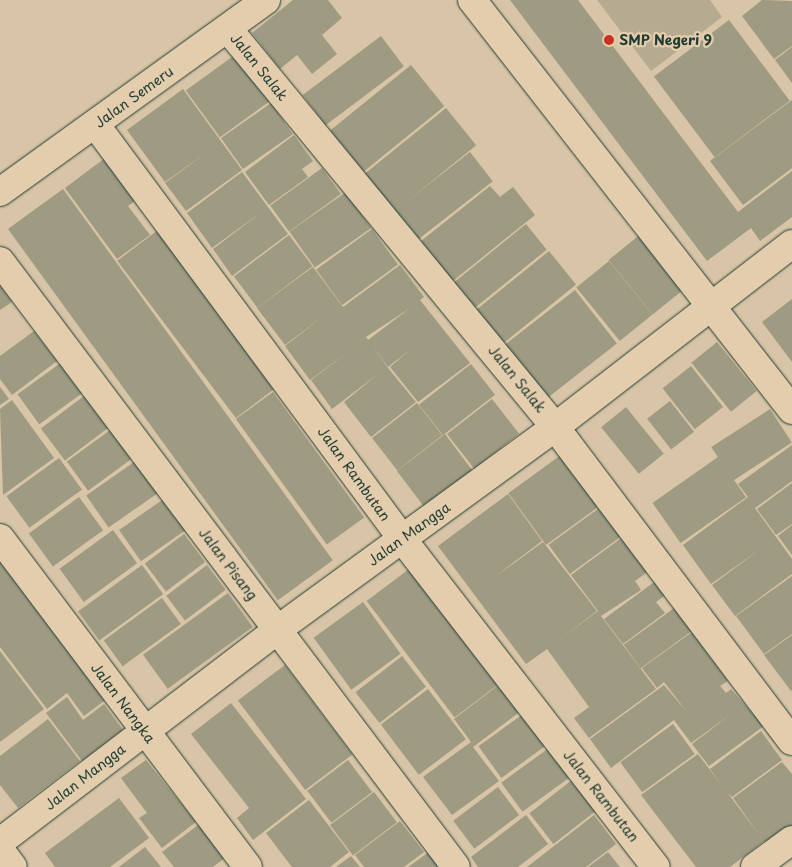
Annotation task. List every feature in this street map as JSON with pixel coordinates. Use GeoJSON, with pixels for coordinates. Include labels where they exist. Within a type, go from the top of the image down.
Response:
{"type":"FeatureCollection","features":[{"type":"Feature","properties":{"kind":"street","name":"Jalan Semeru"},"geometry":{"type":"LineString","coordinates":[[0,192],[266,0]]}},
{"type":"Feature","properties":{"kind":"street"},"geometry":{"type":"LineString","coordinates":[[472,0],[713,305],[792,410]]}},
{"type":"Feature","properties":{"kind":"street","name":"Jalan Salak"},"geometry":{"type":"LineString","coordinates":[[228,29],[556,427],[792,741]]}},
{"type":"Feature","properties":{"kind":"street","name":"Jalan Rambutan"},"geometry":{"type":"LineString","coordinates":[[95,124],[403,540],[656,867]]}},
{"type":"Feature","properties":{"kind":"street","name":"Jalan Mangga"},"geometry":{"type":"LineString","coordinates":[[0,842],[277,630],[556,427],[792,244]]}},
{"type":"Feature","properties":{"kind":"street","name":"Jalan Pisang"},"geometry":{"type":"LineString","coordinates":[[0,261],[456,867]]}},
{"type":"Feature","properties":{"kind":"street","name":"Jalan Nangka"},"geometry":{"type":"LineString","coordinates":[[0,538],[144,732],[248,867]]}},
{"type":"Feature","properties":{"kind":"street"},"geometry":{"type":"LineString","coordinates":[[755,867],[792,840]]}},
{"type":"Feature","properties":{"kind":"street"},"geometry":{"type":"LineString","coordinates":[[0,850],[12,867]]}},
{"type":"Feature","properties":{"kind":"shaded area"},"geometry":{"type":"Polygon","coordinates":[[[597,0],[710,0],[722,17],[651,71],[597,0]]]}},
{"type":"Feature","properties":{"kind":"building"},"geometry":{"type":"Polygon","coordinates":[[[293,0],[328,0],[342,18],[322,35],[337,54],[312,74],[297,55],[280,69],[252,33],[293,0]]]}},
{"type":"Feature","properties":{"kind":"building"},"geometry":{"type":"Polygon","coordinates":[[[510,0],[578,0],[738,212],[792,171],[792,217],[760,241],[751,228],[707,261],[510,0]]]}},
{"type":"Feature","properties":{"kind":"building"},"geometry":{"type":"Polygon","coordinates":[[[762,0],[792,1],[792,46],[774,59],[742,16],[762,0]]]}},
{"type":"Feature","properties":{"kind":"building"},"geometry":{"type":"Polygon","coordinates":[[[729,20],[790,101],[715,157],[654,77],[729,20]]]}},
{"type":"Feature","properties":{"kind":"building"},"geometry":{"type":"Polygon","coordinates":[[[381,36],[404,66],[326,125],[303,95],[381,36]]]}},
{"type":"Feature","properties":{"kind":"building"},"geometry":{"type":"Polygon","coordinates":[[[792,47],[792,83],[775,60],[792,47]]]}},
{"type":"Feature","properties":{"kind":"building"},"geometry":{"type":"Polygon","coordinates":[[[236,54],[270,101],[220,137],[186,90],[236,54]]]}},
{"type":"Feature","properties":{"kind":"building"},"geometry":{"type":"Polygon","coordinates":[[[411,65],[444,106],[364,172],[330,130],[411,65]]]}},
{"type":"Feature","properties":{"kind":"building"},"geometry":{"type":"Polygon","coordinates":[[[183,89],[242,170],[186,211],[165,183],[207,152],[165,182],[127,130],[183,89]]]}},
{"type":"Feature","properties":{"kind":"building"},"geometry":{"type":"Polygon","coordinates":[[[792,100],[792,168],[743,205],[710,161],[792,100]]]}},
{"type":"Feature","properties":{"kind":"building"},"geometry":{"type":"Polygon","coordinates":[[[271,103],[293,134],[243,169],[221,138],[271,103]]]}},
{"type":"Feature","properties":{"kind":"building"},"geometry":{"type":"Polygon","coordinates":[[[446,108],[476,145],[395,211],[364,174],[446,108]]]}},
{"type":"Feature","properties":{"kind":"building"},"geometry":{"type":"Polygon","coordinates":[[[294,135],[313,161],[302,169],[308,177],[269,205],[245,172],[294,135]]]}},
{"type":"Feature","properties":{"kind":"building"},"geometry":{"type":"Polygon","coordinates":[[[113,152],[138,199],[128,206],[150,235],[117,259],[65,188],[113,152]]]}},
{"type":"Feature","properties":{"kind":"building"},"geometry":{"type":"Polygon","coordinates":[[[470,152],[493,181],[417,240],[394,211],[470,152]]]}},
{"type":"Feature","properties":{"kind":"building"},"geometry":{"type":"Polygon","coordinates":[[[322,168],[341,194],[289,232],[270,206],[322,168]]]}},
{"type":"Feature","properties":{"kind":"building"},"geometry":{"type":"Polygon","coordinates":[[[242,172],[288,234],[232,276],[213,249],[263,211],[212,248],[187,213],[242,172]]]}},
{"type":"Feature","properties":{"kind":"building"},"geometry":{"type":"Polygon","coordinates":[[[490,186],[500,197],[513,187],[535,215],[453,281],[421,241],[490,186]]]}},
{"type":"Feature","properties":{"kind":"building"},"geometry":{"type":"Polygon","coordinates":[[[63,189],[333,560],[278,600],[8,229],[63,189]]]}},
{"type":"Feature","properties":{"kind":"building"},"geometry":{"type":"Polygon","coordinates":[[[346,192],[371,228],[315,268],[289,232],[346,192]]]}},
{"type":"Feature","properties":{"kind":"building"},"geometry":{"type":"Polygon","coordinates":[[[526,224],[547,250],[475,308],[455,282],[526,224]]]}},
{"type":"Feature","properties":{"kind":"building"},"geometry":{"type":"Polygon","coordinates":[[[162,227],[281,384],[236,418],[117,261],[162,227]]]}},
{"type":"Feature","properties":{"kind":"building"},"geometry":{"type":"Polygon","coordinates":[[[372,229],[398,265],[342,305],[316,270],[372,229]]]}},
{"type":"Feature","properties":{"kind":"building"},"geometry":{"type":"Polygon","coordinates":[[[642,233],[686,287],[653,314],[609,260],[642,233]]]}},
{"type":"Feature","properties":{"kind":"building"},"geometry":{"type":"Polygon","coordinates":[[[289,235],[312,266],[257,308],[234,277],[289,235]]]}},
{"type":"Feature","properties":{"kind":"building"},"geometry":{"type":"Polygon","coordinates":[[[549,251],[576,284],[504,343],[477,310],[549,251]]]}},
{"type":"Feature","properties":{"kind":"building"},"geometry":{"type":"Polygon","coordinates":[[[609,261],[652,315],[620,341],[576,287],[609,261]]]}},
{"type":"Feature","properties":{"kind":"building"},"geometry":{"type":"Polygon","coordinates":[[[400,265],[424,297],[420,300],[470,363],[418,402],[390,367],[411,349],[388,367],[371,344],[388,368],[416,402],[371,437],[344,402],[378,374],[332,409],[311,380],[352,349],[310,380],[285,346],[326,314],[285,345],[257,308],[313,267],[343,307],[400,265]],[[410,308],[366,337],[368,340],[410,308]]]}},
{"type":"Feature","properties":{"kind":"building"},"geometry":{"type":"Polygon","coordinates":[[[0,285],[12,302],[0,310],[0,285]]]}},
{"type":"Feature","properties":{"kind":"building"},"geometry":{"type":"Polygon","coordinates":[[[575,290],[617,344],[547,398],[505,345],[575,290]]]}},
{"type":"Feature","properties":{"kind":"building"},"geometry":{"type":"Polygon","coordinates":[[[792,299],[792,362],[762,322],[792,299]]]}},
{"type":"Feature","properties":{"kind":"building"},"geometry":{"type":"Polygon","coordinates":[[[34,331],[57,361],[12,395],[0,379],[0,356],[34,331]]]}},
{"type":"Feature","properties":{"kind":"building"},"geometry":{"type":"Polygon","coordinates":[[[717,342],[757,391],[731,412],[691,363],[717,342]]]}},
{"type":"Feature","properties":{"kind":"building"},"geometry":{"type":"Polygon","coordinates":[[[62,362],[84,392],[39,424],[18,394],[62,362]]]}},
{"type":"Feature","properties":{"kind":"building"},"geometry":{"type":"Polygon","coordinates":[[[471,364],[495,395],[443,435],[419,405],[471,364]]]}},
{"type":"Feature","properties":{"kind":"building"},"geometry":{"type":"Polygon","coordinates":[[[691,366],[723,407],[695,429],[663,388],[691,366]]]}},
{"type":"Feature","properties":{"kind":"building"},"geometry":{"type":"Polygon","coordinates":[[[0,387],[9,399],[0,405],[0,387]]]}},
{"type":"Feature","properties":{"kind":"building"},"geometry":{"type":"Polygon","coordinates":[[[273,392],[364,517],[327,544],[236,419],[273,392]]]}},
{"type":"Feature","properties":{"kind":"building"},"geometry":{"type":"Polygon","coordinates":[[[88,393],[112,425],[65,460],[41,429],[88,393]]]}},
{"type":"Feature","properties":{"kind":"building"},"geometry":{"type":"Polygon","coordinates":[[[492,399],[519,434],[474,469],[447,434],[492,399]]]}},
{"type":"Feature","properties":{"kind":"building"},"geometry":{"type":"Polygon","coordinates":[[[12,400],[54,458],[3,495],[0,409],[12,400]]]}},
{"type":"Feature","properties":{"kind":"building"},"geometry":{"type":"Polygon","coordinates":[[[670,401],[694,432],[671,450],[647,419],[670,401]]]}},
{"type":"Feature","properties":{"kind":"building"},"geometry":{"type":"Polygon","coordinates":[[[417,403],[442,435],[397,470],[372,438],[417,403]]]}},
{"type":"Feature","properties":{"kind":"building"},"geometry":{"type":"Polygon","coordinates":[[[626,407],[664,454],[639,474],[601,427],[626,407]]]}},
{"type":"Feature","properties":{"kind":"building"},"geometry":{"type":"Polygon","coordinates":[[[770,409],[792,443],[733,481],[711,447],[770,409]]]}},
{"type":"Feature","properties":{"kind":"building"},"geometry":{"type":"Polygon","coordinates":[[[113,428],[134,457],[88,491],[67,462],[113,428]]]}},
{"type":"Feature","properties":{"kind":"building"},"geometry":{"type":"Polygon","coordinates":[[[445,434],[478,478],[425,508],[397,471],[445,434]]]}},
{"type":"Feature","properties":{"kind":"building"},"geometry":{"type":"Polygon","coordinates":[[[792,445],[792,481],[755,508],[792,559],[792,574],[735,616],[712,585],[759,550],[711,584],[683,545],[748,497],[738,484],[792,445]]]}},
{"type":"Feature","properties":{"kind":"building"},"geometry":{"type":"Polygon","coordinates":[[[565,452],[603,504],[546,545],[508,493],[565,452]]]}},
{"type":"Feature","properties":{"kind":"building"},"geometry":{"type":"Polygon","coordinates":[[[718,457],[746,497],[681,543],[652,503],[718,457]]]}},
{"type":"Feature","properties":{"kind":"building"},"geometry":{"type":"Polygon","coordinates":[[[59,458],[82,490],[29,528],[6,496],[59,458]]]}},
{"type":"Feature","properties":{"kind":"building"},"geometry":{"type":"Polygon","coordinates":[[[137,460],[159,492],[109,528],[86,496],[137,460]]]}},
{"type":"Feature","properties":{"kind":"building"},"geometry":{"type":"Polygon","coordinates":[[[792,483],[792,524],[776,535],[757,509],[792,483]]]}},
{"type":"Feature","properties":{"kind":"building"},"geometry":{"type":"Polygon","coordinates":[[[508,494],[542,541],[492,579],[543,542],[597,611],[559,640],[598,611],[571,575],[624,536],[650,570],[635,581],[641,590],[601,616],[656,689],[589,738],[574,718],[589,707],[547,649],[526,664],[438,546],[508,494]]]}},
{"type":"Feature","properties":{"kind":"building"},"geometry":{"type":"Polygon","coordinates":[[[79,497],[103,530],[53,567],[29,533],[79,497]]]}},
{"type":"Feature","properties":{"kind":"building"},"geometry":{"type":"Polygon","coordinates":[[[165,498],[187,529],[141,561],[119,530],[165,498]]]}},
{"type":"Feature","properties":{"kind":"building"},"geometry":{"type":"Polygon","coordinates":[[[602,506],[623,535],[570,574],[549,545],[602,506]]]}},
{"type":"Feature","properties":{"kind":"building"},"geometry":{"type":"Polygon","coordinates":[[[792,525],[792,555],[778,536],[792,525]]]}},
{"type":"Feature","properties":{"kind":"building"},"geometry":{"type":"Polygon","coordinates":[[[113,530],[137,563],[84,602],[60,569],[113,530]]]}},
{"type":"Feature","properties":{"kind":"building"},"geometry":{"type":"Polygon","coordinates":[[[184,534],[205,562],[166,591],[145,563],[184,534]]]}},
{"type":"Feature","properties":{"kind":"building"},"geometry":{"type":"Polygon","coordinates":[[[0,554],[108,698],[84,716],[67,693],[47,709],[0,647],[0,554]]]}},
{"type":"Feature","properties":{"kind":"building"},"geometry":{"type":"Polygon","coordinates":[[[142,565],[163,594],[99,641],[78,611],[142,565]]]}},
{"type":"Feature","properties":{"kind":"building"},"geometry":{"type":"Polygon","coordinates":[[[207,565],[226,590],[185,620],[166,596],[207,565]]]}},
{"type":"Feature","properties":{"kind":"building"},"geometry":{"type":"Polygon","coordinates":[[[413,566],[501,683],[455,718],[367,601],[413,566]]]}},
{"type":"Feature","properties":{"kind":"building"},"geometry":{"type":"Polygon","coordinates":[[[792,576],[792,634],[764,654],[736,616],[792,576]]]}},
{"type":"Feature","properties":{"kind":"building"},"geometry":{"type":"Polygon","coordinates":[[[657,580],[667,594],[656,602],[665,613],[623,644],[604,619],[657,580]]]}},
{"type":"Feature","properties":{"kind":"building"},"geometry":{"type":"Polygon","coordinates":[[[228,593],[253,627],[168,689],[143,655],[228,593]]]}},
{"type":"Feature","properties":{"kind":"building"},"geometry":{"type":"Polygon","coordinates":[[[162,598],[181,624],[123,666],[104,640],[162,598]]]}},
{"type":"Feature","properties":{"kind":"building"},"geometry":{"type":"Polygon","coordinates":[[[363,602],[401,654],[351,690],[314,638],[363,602]]]}},
{"type":"Feature","properties":{"kind":"building"},"geometry":{"type":"Polygon","coordinates":[[[677,606],[694,629],[641,668],[624,645],[677,606]]]}},
{"type":"Feature","properties":{"kind":"building"},"geometry":{"type":"Polygon","coordinates":[[[692,632],[728,681],[720,686],[726,693],[731,689],[764,726],[709,766],[692,744],[730,715],[691,743],[674,720],[611,768],[590,739],[664,685],[687,712],[664,682],[657,688],[642,668],[692,632]]]}},
{"type":"Feature","properties":{"kind":"building"},"geometry":{"type":"Polygon","coordinates":[[[792,635],[792,690],[791,691],[764,655],[792,635]]]}},
{"type":"Feature","properties":{"kind":"building"},"geometry":{"type":"Polygon","coordinates":[[[0,651],[44,709],[0,742],[0,651]]]}},
{"type":"Feature","properties":{"kind":"building"},"geometry":{"type":"Polygon","coordinates":[[[402,656],[426,687],[380,723],[356,692],[402,656]]]}},
{"type":"Feature","properties":{"kind":"building"},"geometry":{"type":"Polygon","coordinates":[[[285,665],[352,754],[305,790],[238,701],[285,665]]]}},
{"type":"Feature","properties":{"kind":"building"},"geometry":{"type":"Polygon","coordinates":[[[501,683],[521,711],[473,747],[499,781],[452,815],[423,777],[471,742],[454,719],[501,683]]]}},
{"type":"Feature","properties":{"kind":"building"},"geometry":{"type":"Polygon","coordinates":[[[428,689],[466,739],[419,775],[381,725],[428,689]]]}},
{"type":"Feature","properties":{"kind":"building"},"geometry":{"type":"Polygon","coordinates":[[[67,697],[83,720],[104,704],[123,730],[82,761],[46,713],[67,697]]]}},
{"type":"Feature","properties":{"kind":"building"},"geometry":{"type":"Polygon","coordinates":[[[231,703],[306,799],[253,840],[237,818],[249,808],[191,734],[231,703]]]}},
{"type":"Feature","properties":{"kind":"building"},"geometry":{"type":"Polygon","coordinates":[[[523,714],[546,746],[501,778],[479,746],[523,714]]]}},
{"type":"Feature","properties":{"kind":"building"},"geometry":{"type":"Polygon","coordinates":[[[48,719],[80,761],[18,808],[0,785],[0,756],[48,719]]]}},
{"type":"Feature","properties":{"kind":"building"},"geometry":{"type":"Polygon","coordinates":[[[673,724],[695,754],[642,792],[620,762],[673,724]]]}},
{"type":"Feature","properties":{"kind":"building"},"geometry":{"type":"Polygon","coordinates":[[[761,731],[782,760],[732,797],[727,792],[760,836],[733,798],[782,762],[792,774],[792,830],[769,847],[764,841],[730,867],[696,867],[641,795],[698,754],[722,786],[710,769],[761,731]]]}},
{"type":"Feature","properties":{"kind":"building"},"geometry":{"type":"Polygon","coordinates":[[[549,748],[570,777],[522,812],[501,783],[549,748]]]}},
{"type":"Feature","properties":{"kind":"building"},"geometry":{"type":"Polygon","coordinates":[[[146,760],[196,822],[162,848],[139,818],[147,813],[121,778],[146,760]]]}},
{"type":"Feature","properties":{"kind":"building"},"geometry":{"type":"Polygon","coordinates":[[[348,760],[372,792],[331,823],[307,791],[348,760]]]}},
{"type":"Feature","properties":{"kind":"building"},"geometry":{"type":"Polygon","coordinates":[[[572,780],[596,811],[553,844],[529,813],[572,780]]]}},
{"type":"Feature","properties":{"kind":"building"},"geometry":{"type":"Polygon","coordinates":[[[498,787],[519,815],[474,849],[453,821],[498,787]]]}},
{"type":"Feature","properties":{"kind":"building"},"geometry":{"type":"Polygon","coordinates":[[[374,792],[397,822],[353,855],[330,825],[374,792]]]}},
{"type":"Feature","properties":{"kind":"building"},"geometry":{"type":"Polygon","coordinates":[[[119,798],[149,838],[110,867],[55,867],[45,853],[119,798]]]}},
{"type":"Feature","properties":{"kind":"building"},"geometry":{"type":"Polygon","coordinates":[[[309,800],[349,852],[330,867],[292,867],[266,833],[309,800]]]}},
{"type":"Feature","properties":{"kind":"building"},"geometry":{"type":"Polygon","coordinates":[[[526,815],[548,844],[518,867],[478,867],[471,857],[526,815]]]}},
{"type":"Feature","properties":{"kind":"building"},"geometry":{"type":"Polygon","coordinates":[[[594,815],[616,844],[586,867],[527,867],[594,815]]]}},
{"type":"Feature","properties":{"kind":"building"},"geometry":{"type":"Polygon","coordinates":[[[400,821],[424,852],[404,867],[364,867],[355,855],[400,821]]]}},
{"type":"Feature","properties":{"kind":"building"},"geometry":{"type":"Polygon","coordinates":[[[201,823],[226,857],[213,867],[174,867],[162,852],[201,823]]]}},
{"type":"Feature","properties":{"kind":"building"},"geometry":{"type":"Polygon","coordinates":[[[145,847],[161,867],[119,867],[145,847]]]}},
{"type":"Feature","properties":{"kind":"building"},"geometry":{"type":"Polygon","coordinates":[[[429,852],[440,867],[408,867],[429,852]]]}},
{"type":"Feature","properties":{"kind":"building"},"geometry":{"type":"Polygon","coordinates":[[[608,852],[620,867],[588,867],[608,852]]]}},
{"type":"Feature","properties":{"kind":"building"},"geometry":{"type":"Polygon","coordinates":[[[351,856],[360,867],[336,867],[351,856]]]}},
{"type":"Feature","properties":{"kind":"place","name":"SMP Negeri 9"},"geometry":{"type":"Point","coordinates":[609,40]}}]}
